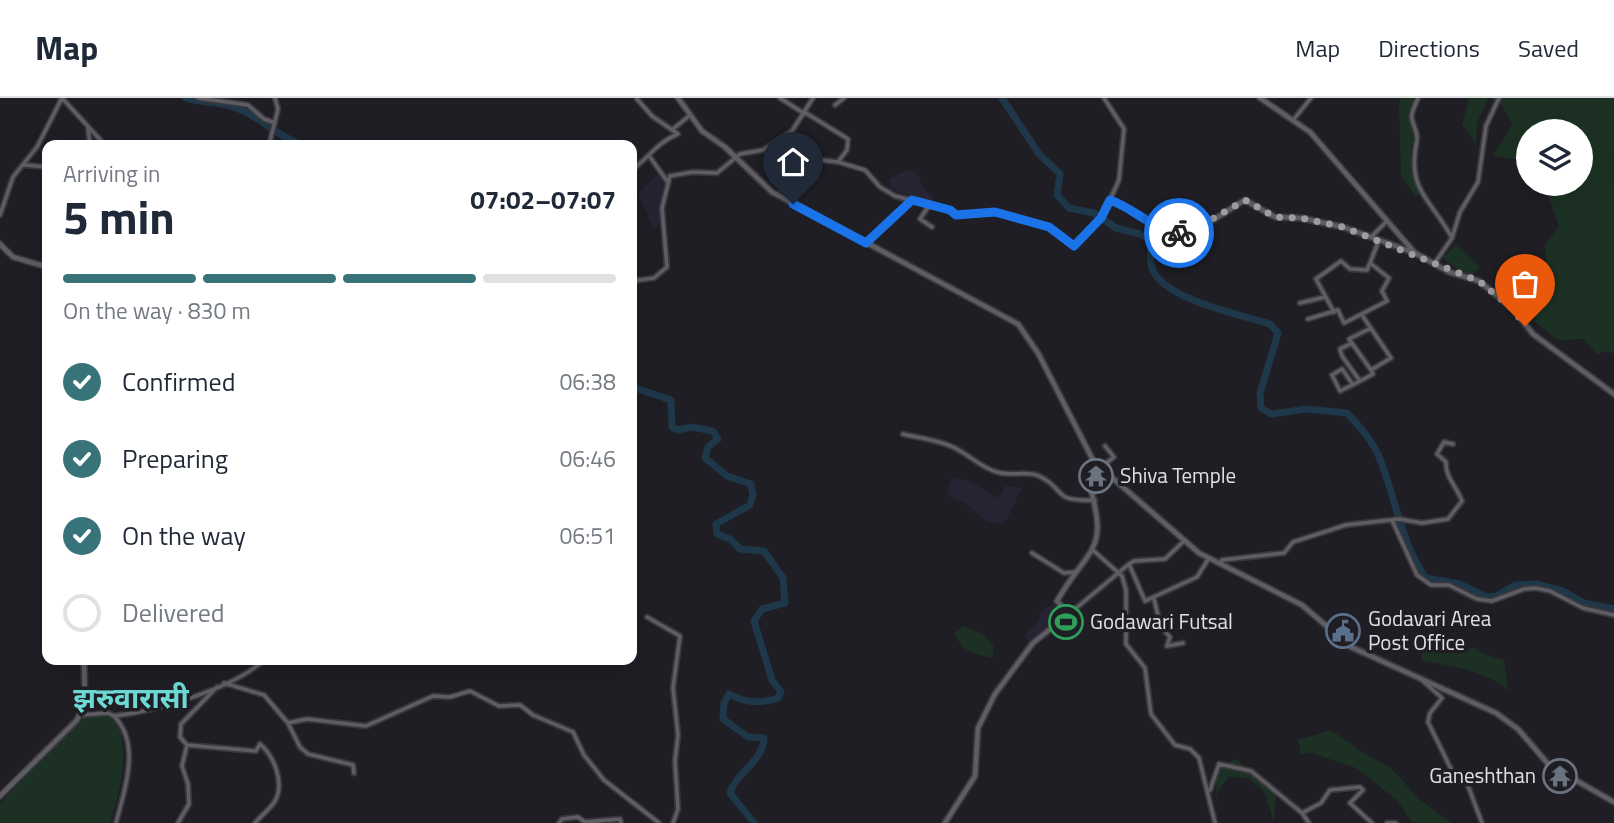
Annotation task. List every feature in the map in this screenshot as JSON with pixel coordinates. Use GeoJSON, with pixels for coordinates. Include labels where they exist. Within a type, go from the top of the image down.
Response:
{"type":"FeatureCollection","features":[{"type":"Feature","properties":{"kind":"street"},"geometry":{"type":"LineString","coordinates":[[0,215],[13,177],[26,165],[62,98],[101,140]]}},
{"type":"Feature","properties":{"kind":"street"},"geometry":{"type":"LineString","coordinates":[[198,98],[248,105],[275,125]]}},
{"type":"Feature","properties":{"kind":"street"},"geometry":{"type":"LineString","coordinates":[[270,140],[278,108],[275,98]]}},
{"type":"Feature","properties":{"kind":"street"},"geometry":{"type":"LineString","coordinates":[[678,98],[702,131],[736,157],[772,192],[1018,324],[1031,340],[1100,468],[1185,540],[1209,558],[1309,609],[1351,647],[1496,713],[1518,729],[1549,765],[1613,800]]}},
{"type":"Feature","properties":{"kind":"street"},"geometry":{"type":"LineString","coordinates":[[780,98],[848,139],[847,150],[838,162]]}},
{"type":"Feature","properties":{"kind":"street"},"geometry":{"type":"LineString","coordinates":[[637,280],[654,278],[667,267],[662,208],[670,176],[694,172],[717,173],[736,157],[773,145],[792,131],[806,113],[813,98]]}},
{"type":"Feature","properties":{"kind":"street"},"geometry":{"type":"LineString","coordinates":[[835,105],[844,98]]}},
{"type":"Feature","properties":{"kind":"street"},"geometry":{"type":"LineString","coordinates":[[773,145],[783,149],[796,163],[807,166],[821,160],[865,170],[872,180],[895,196],[930,204],[956,215],[995,212],[1049,227],[1074,246],[1101,218],[1118,185],[1124,134],[1122,124],[1104,98]]}},
{"type":"Feature","properties":{"kind":"street"},"geometry":{"type":"LineString","coordinates":[[1260,98],[1294,119],[1325,148],[1415,253]]}},
{"type":"Feature","properties":{"kind":"street"},"geometry":{"type":"LineString","coordinates":[[1294,119],[1311,98]]}},
{"type":"Feature","properties":{"kind":"street"},"geometry":{"type":"LineString","coordinates":[[1418,98],[1411,116],[1417,139],[1413,148],[1414,175],[1421,192],[1452,238]]}},
{"type":"Feature","properties":{"kind":"street"},"geometry":{"type":"LineString","coordinates":[[1434,264],[1452,238],[1460,212],[1480,176],[1486,126],[1499,98]]}},
{"type":"Feature","properties":{"kind":"street"},"geometry":{"type":"LineString","coordinates":[[637,99],[652,116],[678,134],[660,143],[650,157],[637,166]]}},
{"type":"Feature","properties":{"kind":"street"},"geometry":{"type":"LineString","coordinates":[[673,129],[690,116]]}},
{"type":"Feature","properties":{"kind":"street"},"geometry":{"type":"LineString","coordinates":[[88,126],[89,140]]}},
{"type":"Feature","properties":{"kind":"street"},"geometry":{"type":"LineString","coordinates":[[650,157],[667,181]]}},
{"type":"Feature","properties":{"kind":"street"},"geometry":{"type":"LineString","coordinates":[[26,165],[42,167]]}},
{"type":"Feature","properties":{"kind":"street"},"geometry":{"type":"LineString","coordinates":[[866,243],[912,200]]}},
{"type":"Feature","properties":{"kind":"street"},"geometry":{"type":"LineString","coordinates":[[1109,203],[1132,209],[1171,232],[1195,229],[1245,200],[1275,217],[1312,220],[1415,253],[1434,264],[1479,281],[1513,309],[1533,334],[1614,394]]}},
{"type":"Feature","properties":{"kind":"street"},"geometry":{"type":"LineString","coordinates":[[930,204],[920,219],[932,227]]}},
{"type":"Feature","properties":{"kind":"street"},"geometry":{"type":"LineString","coordinates":[[1371,237],[1387,221]]}},
{"type":"Feature","properties":{"kind":"street"},"geometry":{"type":"LineString","coordinates":[[1334,312],[1316,279],[1341,261],[1350,270],[1367,270],[1379,240]]}},
{"type":"Feature","properties":{"kind":"street"},"geometry":{"type":"LineString","coordinates":[[0,243],[13,257],[42,266]]}},
{"type":"Feature","properties":{"kind":"street"},"geometry":{"type":"LineString","coordinates":[[1308,319],[1338,310],[1344,323],[1387,301],[1382,290],[1389,278],[1370,263]]}},
{"type":"Feature","properties":{"kind":"street"},"geometry":{"type":"LineString","coordinates":[[1300,303],[1325,296]]}},
{"type":"Feature","properties":{"kind":"street"},"geometry":{"type":"LineString","coordinates":[[1362,315],[1391,358],[1371,370]]}},
{"type":"Feature","properties":{"kind":"street"},"geometry":{"type":"LineString","coordinates":[[1353,385],[1342,369],[1332,375],[1340,391],[1353,385],[1373,374],[1349,339],[1371,328]]}},
{"type":"Feature","properties":{"kind":"street"},"geometry":{"type":"LineString","coordinates":[[1352,343],[1340,349],[1360,381]]}},
{"type":"Feature","properties":{"kind":"street"},"geometry":{"type":"LineString","coordinates":[[903,434],[952,446],[993,471],[1012,476],[1035,474],[1042,477],[1061,497],[1076,501],[1095,500]]}},
{"type":"Feature","properties":{"kind":"street"},"geometry":{"type":"LineString","coordinates":[[1221,564],[1222,560],[1236,557],[1264,557],[1284,553],[1293,542],[1346,524],[1392,520],[1441,521],[1460,507],[1462,501],[1458,488],[1445,472],[1446,462],[1437,454],[1444,442],[1453,443]]}},
{"type":"Feature","properties":{"kind":"street"},"geometry":{"type":"LineString","coordinates":[[1069,614],[1056,601],[1094,551],[1099,531],[1095,500],[1088,479],[1114,457],[1105,446]]}},
{"type":"Feature","properties":{"kind":"street"},"geometry":{"type":"LineString","coordinates":[[1392,520],[1418,575],[1431,585],[1449,585],[1477,598],[1492,601],[1524,589],[1543,589],[1583,608],[1614,615]]}},
{"type":"Feature","properties":{"kind":"street"},"geometry":{"type":"LineString","coordinates":[[945,823],[975,776],[978,729],[995,694],[1033,643],[1129,564],[1135,561],[1165,559],[1185,540]]}},
{"type":"Feature","properties":{"kind":"street"},"geometry":{"type":"LineString","coordinates":[[1094,551],[1118,573],[1126,590],[1126,643],[1145,668],[1151,714],[1175,745],[1190,749],[1199,758],[1210,793]]}},
{"type":"Feature","properties":{"kind":"street"},"geometry":{"type":"LineString","coordinates":[[1032,553],[1064,573],[1076,572]]}},
{"type":"Feature","properties":{"kind":"street"},"geometry":{"type":"LineString","coordinates":[[1129,564],[1143,601],[1154,599],[1197,577],[1209,558]]}},
{"type":"Feature","properties":{"kind":"street"},"geometry":{"type":"LineString","coordinates":[[1154,599],[1161,627],[1170,637],[1167,646],[1183,643]]}},
{"type":"Feature","properties":{"kind":"street"},"geometry":{"type":"LineString","coordinates":[[647,617],[654,624],[679,634],[681,639],[673,688],[678,735],[675,761],[678,809],[673,823]]}},
{"type":"Feature","properties":{"kind":"street"},"geometry":{"type":"LineString","coordinates":[[0,796],[80,715],[85,702],[84,665]]}},
{"type":"Feature","properties":{"kind":"street"},"geometry":{"type":"LineString","coordinates":[[114,716],[146,712],[217,687],[255,665]]}},
{"type":"Feature","properties":{"kind":"street"},"geometry":{"type":"LineString","coordinates":[[1422,680],[1442,698],[1430,713],[1428,722],[1452,771],[1467,783],[1482,823]]}},
{"type":"Feature","properties":{"kind":"street"},"geometry":{"type":"LineString","coordinates":[[224,683],[264,695],[288,723],[300,747],[309,754],[353,765],[354,773]]}},
{"type":"Feature","properties":{"kind":"street"},"geometry":{"type":"LineString","coordinates":[[217,687],[181,724],[180,737],[187,746],[256,751],[260,744],[273,757],[278,790],[275,802],[255,823]]}},
{"type":"Feature","properties":{"kind":"street"},"geometry":{"type":"LineString","coordinates":[[288,723],[307,719],[366,726],[433,696],[450,697],[470,691],[499,706],[520,705],[533,715],[573,732],[580,741],[584,755],[604,780],[659,823]]}},
{"type":"Feature","properties":{"kind":"street"},"geometry":{"type":"LineString","coordinates":[[80,715],[108,713],[120,723],[129,752],[128,783],[116,823]]}},
{"type":"Feature","properties":{"kind":"street"},"geometry":{"type":"LineString","coordinates":[[178,823],[189,804],[188,784],[182,766],[187,746]]}},
{"type":"Feature","properties":{"kind":"street"},"geometry":{"type":"LineString","coordinates":[[1215,823],[1208,804],[1219,765],[1232,765],[1251,771],[1302,813],[1309,823]]}},
{"type":"Feature","properties":{"kind":"street"},"geometry":{"type":"LineString","coordinates":[[1302,813],[1321,803],[1330,790],[1360,787],[1363,790],[1350,803],[1371,823]]}},
{"type":"Feature","properties":{"kind":"street"},"geometry":{"type":"LineString","coordinates":[[559,823],[562,819],[578,817],[585,821],[620,819],[621,823]]}},
{"type":"Feature","properties":{"kind":"street"},"geometry":{"type":"LineString","coordinates":[[1387,823],[1396,823]]}},
{"type":"Feature","properties":{"kind":"shaded area"},"geometry":{"type":"Polygon","coordinates":[[[909,169],[917,173],[925,190],[932,195],[932,204],[891,189],[889,179],[909,169]]]}},
{"type":"Feature","properties":{"kind":"shaded area"},"geometry":{"type":"Polygon","coordinates":[[[658,174],[664,184],[663,223],[653,228],[638,193],[658,174]]]}},
{"type":"Feature","properties":{"kind":"shaded area"},"geometry":{"type":"Polygon","coordinates":[[[952,478],[969,481],[999,498],[1005,486],[1022,488],[1007,519],[1000,523],[987,522],[966,504],[946,494],[952,478]]]}},
{"type":"Feature","properties":{"kind":"shaded area"},"geometry":{"type":"Polygon","coordinates":[[[1056,602],[1067,614],[1030,643],[1024,636],[1040,619],[1039,615],[1056,602]]]}},
{"type":"Feature","properties":{"kind":"green space"},"geometry":{"type":"Polygon","coordinates":[[[1401,98],[1414,98],[1409,116],[1415,139],[1411,148],[1419,195],[1416,196],[1401,177],[1401,98]]]}},
{"type":"Feature","properties":{"kind":"green space"},"geometry":{"type":"Polygon","coordinates":[[[1469,98],[1488,98],[1477,123],[1476,144],[1462,125],[1469,98]]]}},
{"type":"Feature","properties":{"kind":"green space"},"geometry":{"type":"Polygon","coordinates":[[[1490,98],[1614,98],[1614,355],[1610,351],[1597,354],[1583,339],[1558,340],[1534,321],[1547,281],[1545,245],[1559,226],[1548,196],[1593,196],[1593,119],[1516,119],[1516,159],[1493,156],[1512,124],[1501,104],[1490,98]]]}},
{"type":"Feature","properties":{"kind":"green space"},"geometry":{"type":"Polygon","coordinates":[[[1457,244],[1480,267],[1468,278],[1443,258],[1457,244]]]}},
{"type":"Feature","properties":{"kind":"green space"},"geometry":{"type":"Polygon","coordinates":[[[963,626],[984,635],[993,645],[993,658],[975,654],[961,645],[955,633],[963,626]]]}},
{"type":"Feature","properties":{"kind":"green space"},"geometry":{"type":"Polygon","coordinates":[[[1421,640],[1441,644],[1453,653],[1476,647],[1483,654],[1504,660],[1508,691],[1479,674],[1422,661],[1421,640]]]}},
{"type":"Feature","properties":{"kind":"green space"},"geometry":{"type":"Polygon","coordinates":[[[107,713],[118,720],[123,747],[118,796],[110,823],[0,823],[0,803],[82,714],[107,713]]]}},
{"type":"Feature","properties":{"kind":"green space"},"geometry":{"type":"Polygon","coordinates":[[[1331,730],[1360,751],[1391,768],[1420,800],[1452,823],[1412,823],[1398,801],[1356,768],[1312,753],[1301,754],[1298,740],[1331,730]]]}},
{"type":"Feature","properties":{"kind":"green space"},"geometry":{"type":"Polygon","coordinates":[[[1236,759],[1276,789],[1274,823],[1265,793],[1249,778],[1228,777],[1218,792],[1217,803],[1215,768],[1236,759]]]}},
{"type":"Feature","properties":{"kind":"waterway"},"geometry":{"type":"LineString","coordinates":[[186,98],[240,109],[291,140]]}},
{"type":"Feature","properties":{"kind":"waterway"},"geometry":{"type":"LineString","coordinates":[[1002,98],[1039,154],[1060,174],[1057,195],[1069,208],[1094,213],[1116,228],[1140,234],[1151,240],[1152,268],[1159,279],[1171,289],[1204,304],[1270,324],[1278,333],[1260,393],[1261,408],[1271,414],[1307,409],[1347,413],[1375,448],[1405,536],[1426,578],[1459,584],[1487,597],[1497,596],[1515,585],[1536,584],[1563,591],[1584,603],[1614,609]]}},
{"type":"Feature","properties":{"kind":"waterway"},"geometry":{"type":"LineString","coordinates":[[637,389],[671,400],[672,427],[678,430],[692,427],[713,431],[718,439],[708,447],[705,458],[727,476],[751,484],[753,495],[750,505],[716,524],[717,534],[730,539],[740,549],[764,551],[783,578],[785,603],[762,609],[754,621],[772,680],[781,692],[778,698],[759,702],[747,701],[729,694],[724,703],[723,719],[748,737],[764,738],[759,754],[730,793],[754,823]]}},
{"type":"Feature","properties":{"kind":"way so far"},"geometry":{"type":"LineString","coordinates":[[1179,233],[1195,229],[1245,200],[1252,201],[1275,217],[1301,218],[1343,227],[1415,253],[1449,272],[1479,281],[1513,309],[1525,326]]}},
{"type":"Feature","properties":{"kind":"place","name":"Shiva Temple"},"geometry":{"type":"Point","coordinates":[1096,476]}},
{"type":"Feature","properties":{"kind":"place","name":"Godawari Futsal"},"geometry":{"type":"Point","coordinates":[1066,622]}},
{"type":"Feature","properties":{"kind":"place","name":"Godavari Area Post Office"},"geometry":{"type":"Point","coordinates":[1343,631]}},
{"type":"Feature","properties":{"kind":"place","name":"Ganeshthan"},"geometry":{"type":"Point","coordinates":[1560,776]}},
{"type":"Feature","properties":{"kind":"district","name":"झरुवारासी"},"geometry":{"type":"Point","coordinates":[131,698]}},
{"type":"Feature","properties":{"kind":"route"},"geometry":{"type":"LineString","coordinates":[[793,204],[866,243],[912,200],[950,210],[956,215],[995,212],[1049,227],[1074,246],[1101,218],[1110,200],[1132,209],[1164,231],[1179,233]]}}]}
